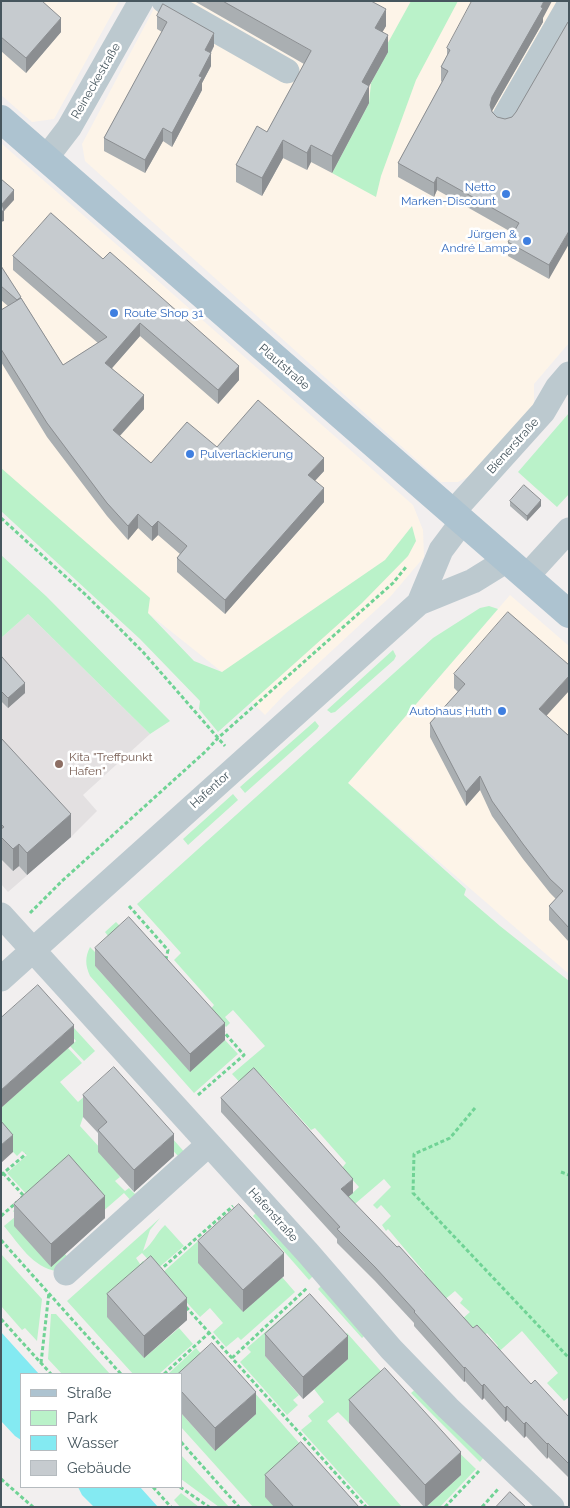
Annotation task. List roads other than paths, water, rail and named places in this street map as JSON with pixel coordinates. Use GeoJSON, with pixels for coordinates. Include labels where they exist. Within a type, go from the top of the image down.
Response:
{"type":"FeatureCollection","features":[{"type":"Feature","properties":{"kind":"main road","name":"Plautstraße"},"geometry":{"type":"LineString","coordinates":[[1,119],[569,614]]}},
{"type":"Feature","properties":{"kind":"street","name":"Reineckestraße"},"geometry":{"type":"LineString","coordinates":[[46,158],[69,128],[141,1]]}},
{"type":"Feature","properties":{"kind":"street"},"geometry":{"type":"LineString","coordinates":[[164,1],[287,71]]}},
{"type":"Feature","properties":{"kind":"street"},"geometry":{"type":"LineString","coordinates":[[504,118],[569,5]]}},
{"type":"Feature","properties":{"kind":"street","name":"Bienerstraße"},"geometry":{"type":"LineString","coordinates":[[457,518],[543,412],[557,388],[569,374]]}},
{"type":"Feature","properties":{"kind":"street","name":"Hafentor"},"geometry":{"type":"LineString","coordinates":[[419,602],[457,518]]}},
{"type":"Feature","properties":{"kind":"street","name":"Hafentor"},"geometry":{"type":"LineString","coordinates":[[1,979],[419,602],[473,581],[516,569],[569,530]]}},
{"type":"Feature","properties":{"kind":"street","name":"Hafenstraße"},"geometry":{"type":"LineString","coordinates":[[8,922],[251,1190],[391,1350],[448,1408],[552,1507]]}},
{"type":"Feature","properties":{"kind":"street"},"geometry":{"type":"LineString","coordinates":[[66,1273],[209,1144]]}},
{"type":"Feature","properties":{"kind":"water"},"geometry":{"type":"Polygon","coordinates":[[[1,1332],[38,1373],[20,1373],[20,1439],[1,1421],[1,1332]]]}},
{"type":"Feature","properties":{"kind":"water"},"geometry":{"type":"Polygon","coordinates":[[[78,1488],[141,1488],[158,1507],[94,1507],[82,1495],[78,1488]]]}},
{"type":"Feature","properties":{"kind":"place","name":"Netto Marken-Discount"},"geometry":{"type":"Point","coordinates":[506,194]}},
{"type":"Feature","properties":{"kind":"place","name":"Jürgen & André Lampe"},"geometry":{"type":"Point","coordinates":[527,241]}},
{"type":"Feature","properties":{"kind":"place","name":"Route Shop 31"},"geometry":{"type":"Point","coordinates":[114,313]}},
{"type":"Feature","properties":{"kind":"place","name":"Pulverlackierung"},"geometry":{"type":"Point","coordinates":[190,454]}},
{"type":"Feature","properties":{"kind":"place","name":"Autohaus Huth"},"geometry":{"type":"Point","coordinates":[502,711]}},
{"type":"Feature","properties":{"kind":"place","name":"Kita \"Treffpunkt Hafen\""},"geometry":{"type":"Point","coordinates":[59,764]}}]}
